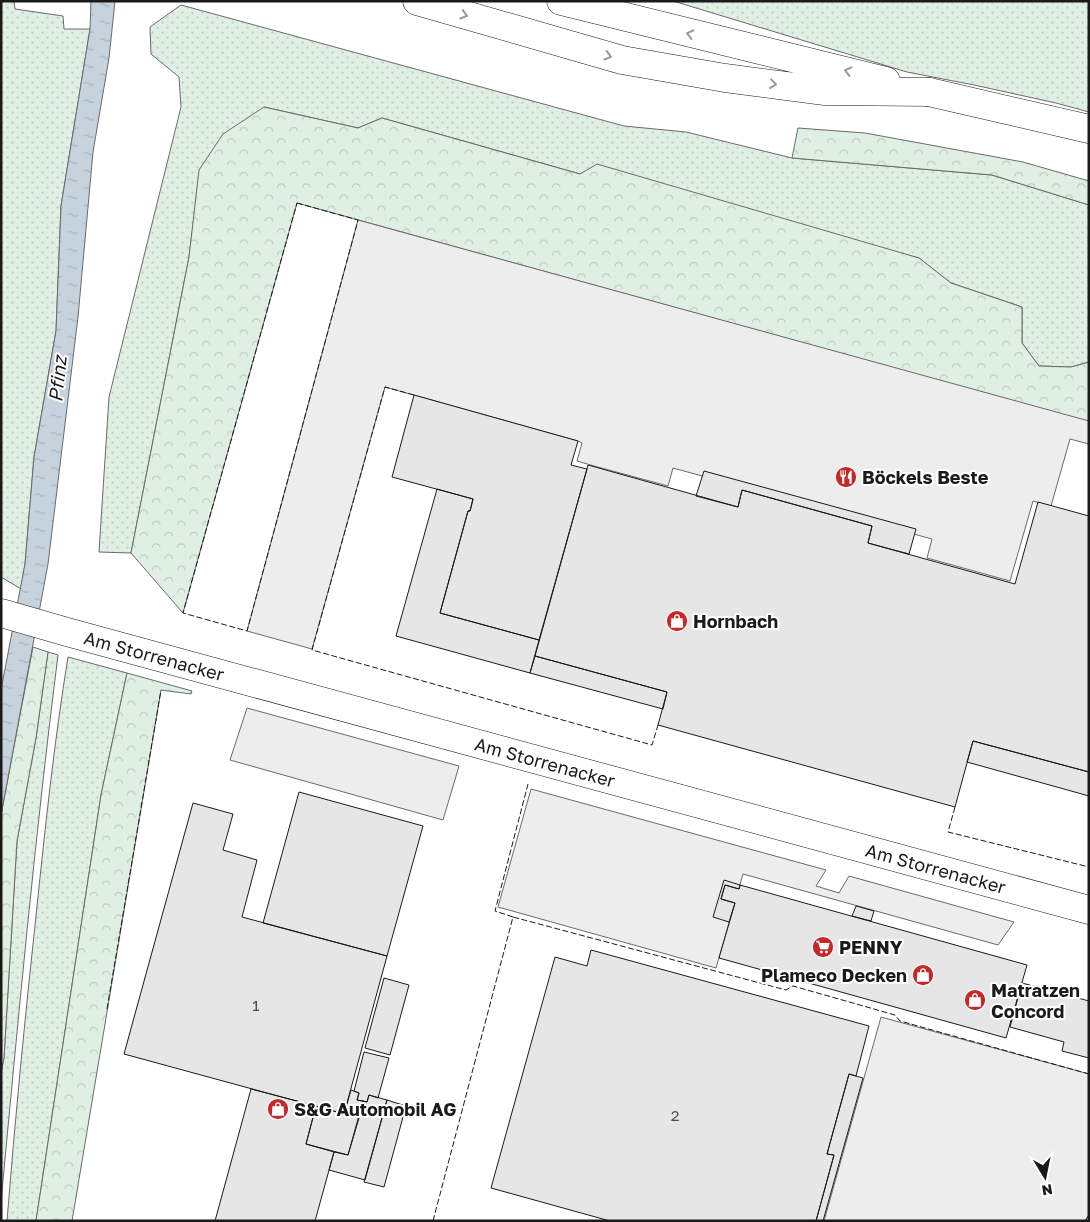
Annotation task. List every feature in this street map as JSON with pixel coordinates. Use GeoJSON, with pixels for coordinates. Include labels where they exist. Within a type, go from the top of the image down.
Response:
{"type":"FeatureCollection","features":[{"type":"Feature","properties":{"kind":"main road"},"geometry":{"type":"LineString","coordinates":[[418,1],[622,60],[724,78],[825,91],[929,92]]}},
{"type":"Feature","properties":{"kind":"main road"},"geometry":{"type":"LineString","coordinates":[[561,1],[798,61],[831,67],[1089,129]]}},
{"type":"Feature","properties":{"kind":"main road","name":"Am Storrenacker"},"geometry":{"type":"LineString","coordinates":[[1,613],[1089,910]]}},
{"type":"Feature","properties":{"kind":"green space"},"geometry":{"type":"Polygon","coordinates":[[[1,1],[14,1],[15,9],[63,16],[64,29],[90,29],[61,206],[56,331],[34,457],[25,564],[21,589],[1,577],[1,1]]]}},
{"type":"Feature","properties":{"kind":"green space"},"geometry":{"type":"Polygon","coordinates":[[[673,1],[1089,1],[1089,112],[1056,103],[907,72],[673,1]]]}},
{"type":"Feature","properties":{"kind":"green space"},"geometry":{"type":"Polygon","coordinates":[[[181,5],[624,126],[686,132],[792,158],[992,175],[1089,205],[1089,362],[1071,367],[1039,366],[1022,343],[1022,307],[951,283],[919,258],[580,174],[382,118],[358,128],[264,107],[200,170],[189,257],[131,553],[99,552],[109,397],[181,107],[179,77],[151,54],[150,27],[181,5]]]}},
{"type":"Feature","properties":{"kind":"green space"},"geometry":{"type":"Polygon","coordinates":[[[264,107],[358,128],[382,118],[580,174],[597,164],[919,258],[951,283],[1022,307],[1022,343],[1039,366],[1071,367],[1089,362],[1089,422],[297,203],[183,613],[131,553],[189,257],[199,170],[223,134],[264,107]]]}},
{"type":"Feature","properties":{"kind":"green space"},"geometry":{"type":"Polygon","coordinates":[[[798,128],[865,133],[1023,162],[1089,181],[1089,205],[992,175],[792,158],[798,128]]]}},
{"type":"Feature","properties":{"kind":"green space"},"geometry":{"type":"Polygon","coordinates":[[[33,647],[48,652],[36,738],[17,841],[4,1058],[1,1073],[1,815],[33,647]]]}},
{"type":"Feature","properties":{"kind":"green space"},"geometry":{"type":"Polygon","coordinates":[[[48,652],[58,655],[34,860],[1,1202],[1,1073],[4,1058],[17,841],[36,738],[48,652]]]}},
{"type":"Feature","properties":{"kind":"green space"},"geometry":{"type":"Polygon","coordinates":[[[68,657],[127,673],[101,795],[36,1221],[7,1221],[20,1068],[43,851],[68,657]]]}},
{"type":"Feature","properties":{"kind":"green space"},"geometry":{"type":"Polygon","coordinates":[[[127,673],[192,691],[191,694],[161,690],[72,1221],[36,1221],[101,795],[127,673]]]}},
{"type":"Feature","properties":{"kind":"shaded area"},"geometry":{"type":"Polygon","coordinates":[[[358,220],[1089,421],[1089,444],[1070,439],[1051,506],[1033,501],[1010,581],[927,558],[932,539],[673,468],[668,486],[594,466],[577,461],[582,443],[578,441],[385,387],[312,649],[247,631],[358,220]]]}},
{"type":"Feature","properties":{"kind":"shaded area"},"geometry":{"type":"Polygon","coordinates":[[[247,708],[459,766],[443,820],[230,760],[247,708]]]}},
{"type":"Feature","properties":{"kind":"shaded area"},"geometry":{"type":"Polygon","coordinates":[[[531,789],[826,870],[816,886],[839,893],[849,876],[1014,922],[998,945],[743,874],[716,968],[498,907],[531,789]]]}},
{"type":"Feature","properties":{"kind":"shaded area"},"geometry":{"type":"Polygon","coordinates":[[[881,1017],[1089,1074],[1089,1215],[1085,1221],[824,1221],[881,1017]]]}},
{"type":"Feature","properties":{"kind":"water","name":"Pfinz"},"geometry":{"type":"Polygon","coordinates":[[[91,1],[115,1],[109,58],[93,152],[78,317],[48,564],[1,815],[1,690],[25,564],[34,457],[56,331],[61,206],[90,29],[91,1]]]}},
{"type":"Feature","properties":{"kind":"building"},"geometry":{"type":"Polygon","coordinates":[[[414,395],[578,441],[571,465],[587,469],[539,640],[440,613],[473,499],[392,477],[414,395]]]}},
{"type":"Feature","properties":{"kind":"building"},"geometry":{"type":"Polygon","coordinates":[[[588,465],[738,507],[742,490],[872,526],[868,543],[1015,584],[1038,502],[1089,516],[1089,772],[973,741],[955,807],[658,725],[667,692],[535,656],[588,465]]]}},
{"type":"Feature","properties":{"kind":"building"},"geometry":{"type":"Polygon","coordinates":[[[704,471],[916,529],[909,554],[868,543],[872,526],[742,490],[738,507],[696,496],[704,471]]]}},
{"type":"Feature","properties":{"kind":"building"},"geometry":{"type":"Polygon","coordinates":[[[437,489],[473,499],[440,613],[539,640],[530,673],[396,636],[437,489]]]}},
{"type":"Feature","properties":{"kind":"building"},"geometry":{"type":"Polygon","coordinates":[[[535,656],[667,692],[663,709],[530,673],[535,656]]]}},
{"type":"Feature","properties":{"kind":"building"},"geometry":{"type":"Polygon","coordinates":[[[973,741],[1089,772],[1089,796],[967,762],[973,741]]]}},
{"type":"Feature","properties":{"kind":"building"},"geometry":{"type":"Polygon","coordinates":[[[299,792],[423,826],[387,956],[263,923],[299,792]]]}},
{"type":"Feature","properties":{"kind":"building"},"geometry":{"type":"Polygon","coordinates":[[[193,803],[233,814],[223,850],[257,860],[242,917],[387,956],[344,1114],[124,1054],[193,803]]]}},
{"type":"Feature","properties":{"kind":"building"},"geometry":{"type":"Polygon","coordinates":[[[724,880],[740,885],[739,889],[725,885],[721,899],[735,903],[729,922],[713,917],[724,880]]]}},
{"type":"Feature","properties":{"kind":"building"},"geometry":{"type":"Polygon","coordinates":[[[725,885],[739,889],[740,885],[1027,965],[1006,1038],[719,958],[735,903],[721,899],[725,885]]]}},
{"type":"Feature","properties":{"kind":"building"},"geometry":{"type":"Polygon","coordinates":[[[856,906],[874,911],[871,921],[852,916],[856,906]]]}},
{"type":"Feature","properties":{"kind":"building"},"geometry":{"type":"Polygon","coordinates":[[[591,950],[869,1026],[856,1076],[849,1074],[827,1154],[834,1155],[816,1221],[610,1221],[491,1188],[555,957],[587,966],[591,950]]]}},
{"type":"Feature","properties":{"kind":"building"},"geometry":{"type":"Polygon","coordinates":[[[384,978],[409,985],[390,1055],[365,1048],[384,978]]]}},
{"type":"Feature","properties":{"kind":"building"},"geometry":{"type":"Polygon","coordinates":[[[1022,983],[1089,1001],[1089,1058],[1062,1051],[1064,1042],[1010,1027],[1022,983]]]}},
{"type":"Feature","properties":{"kind":"building"},"geometry":{"type":"Polygon","coordinates":[[[364,1052],[389,1058],[378,1098],[369,1095],[367,1102],[357,1100],[359,1093],[354,1091],[364,1052]]]}},
{"type":"Feature","properties":{"kind":"building"},"geometry":{"type":"Polygon","coordinates":[[[849,1074],[863,1078],[823,1221],[816,1221],[834,1155],[827,1154],[849,1074]]]}},
{"type":"Feature","properties":{"kind":"building"},"geometry":{"type":"Polygon","coordinates":[[[251,1089],[316,1106],[306,1144],[334,1152],[315,1221],[215,1221],[251,1089]]]}},
{"type":"Feature","properties":{"kind":"building"},"geometry":{"type":"Polygon","coordinates":[[[351,1090],[359,1093],[357,1100],[363,1101],[359,1118],[344,1114],[351,1090]]]}},
{"type":"Feature","properties":{"kind":"building"},"geometry":{"type":"Polygon","coordinates":[[[369,1095],[387,1100],[365,1180],[329,1170],[334,1152],[348,1155],[363,1101],[367,1102],[369,1095]]]}},
{"type":"Feature","properties":{"kind":"building"},"geometry":{"type":"Polygon","coordinates":[[[387,1100],[406,1106],[384,1187],[364,1182],[387,1100]]]}},
{"type":"Feature","properties":{"kind":"building"},"geometry":{"type":"Polygon","coordinates":[[[316,1106],[359,1118],[348,1155],[306,1144],[316,1106]]]}},
{"type":"Feature","properties":{"kind":"fence"},"geometry":{"type":"LineString","coordinates":[[297,203],[358,220],[247,631],[183,613],[297,203]]}},
{"type":"Feature","properties":{"kind":"fence"},"geometry":{"type":"LineString","coordinates":[[414,395],[385,387],[312,650],[652,745],[658,725]]}},
{"type":"Feature","properties":{"kind":"fence"},"geometry":{"type":"LineString","coordinates":[[107,1009],[161,690]]}},
{"type":"Feature","properties":{"kind":"fence"},"geometry":{"type":"LineString","coordinates":[[513,917],[495,911],[528,784]]}},
{"type":"Feature","properties":{"kind":"fence"},"geometry":{"type":"LineString","coordinates":[[955,807],[948,832],[1089,867]]}},
{"type":"Feature","properties":{"kind":"fence"},"geometry":{"type":"LineString","coordinates":[[433,1221],[513,917],[786,990],[793,986],[895,1015],[900,1021],[1089,1074]]}},
{"type":"Feature","properties":{"kind":"fence"},"geometry":{"type":"LineString","coordinates":[[1085,1221],[1089,1215]]}},
{"type":"Feature","properties":{"kind":"place","name":"Böckels Beste"},"geometry":{"type":"Point","coordinates":[846,477]}},
{"type":"Feature","properties":{"kind":"place","name":"Hornbach"},"geometry":{"type":"Point","coordinates":[677,621]}},
{"type":"Feature","properties":{"kind":"place","name":"PENNY"},"geometry":{"type":"Point","coordinates":[823,947]}},
{"type":"Feature","properties":{"kind":"place","name":"Plameco Decken"},"geometry":{"type":"Point","coordinates":[923,975]}},
{"type":"Feature","properties":{"kind":"place","name":"Matratzen Concord"},"geometry":{"type":"Point","coordinates":[975,1000]}},
{"type":"Feature","properties":{"kind":"place","name":"S&G Automobil AG"},"geometry":{"type":"Point","coordinates":[278,1109]}}]}
